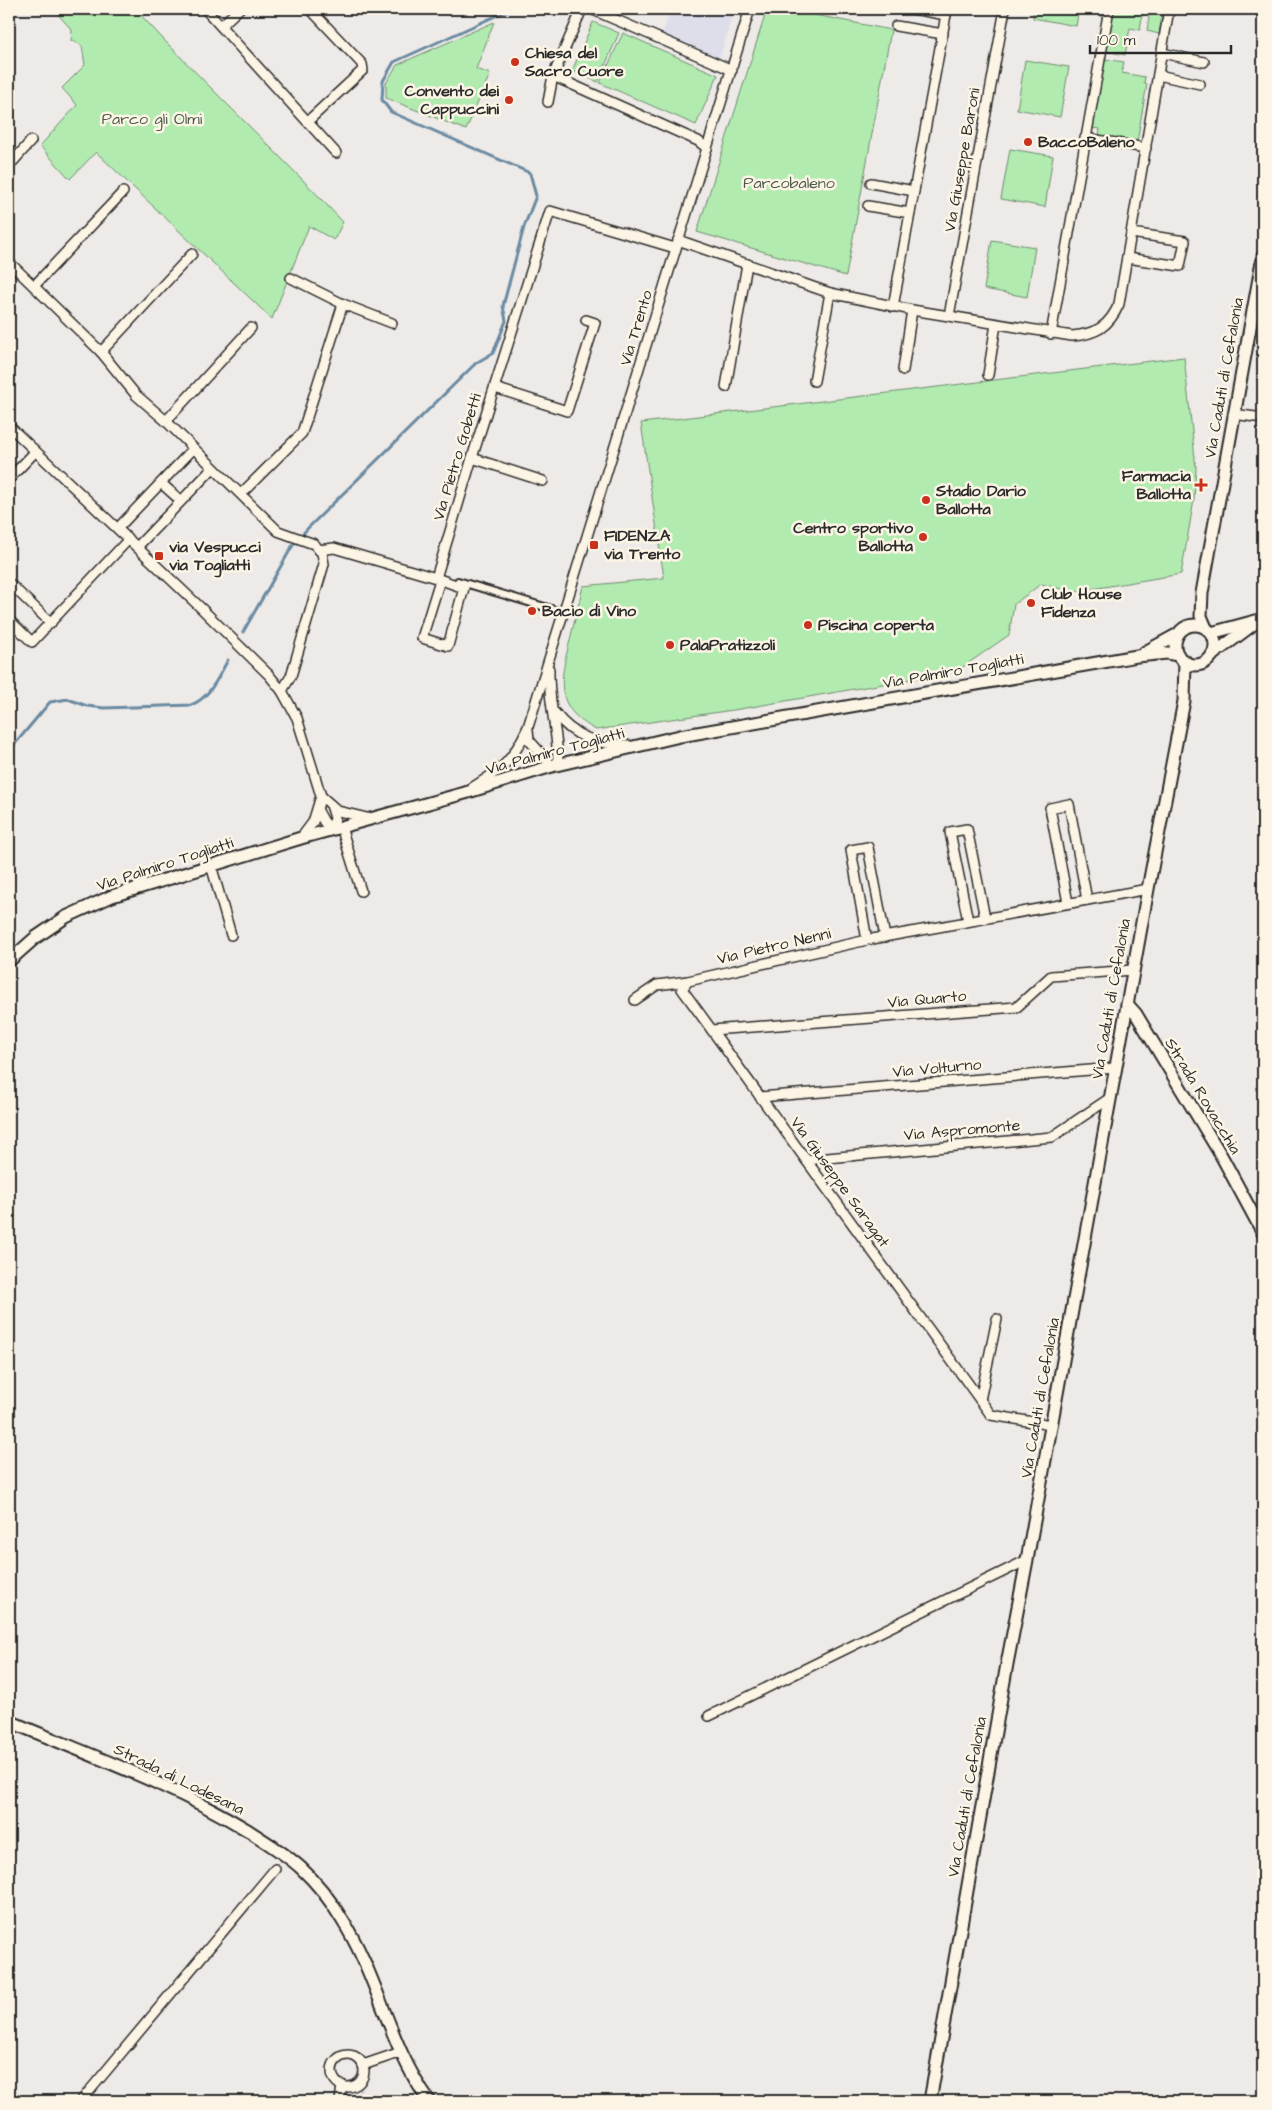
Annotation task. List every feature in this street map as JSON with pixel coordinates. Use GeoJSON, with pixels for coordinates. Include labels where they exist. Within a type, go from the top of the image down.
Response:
{"type":"FeatureCollection","features":[{"type":"Feature","properties":{"kind":"street"},"geometry":{"type":"LineString","coordinates":[[205,9],[222,25],[336,153]]}},
{"type":"Feature","properties":{"kind":"street"},"geometry":{"type":"LineString","coordinates":[[222,25],[239,9]]}},
{"type":"Feature","properties":{"kind":"street"},"geometry":{"type":"LineString","coordinates":[[308,121],[363,70],[362,64],[310,9]]}},
{"type":"Feature","properties":{"kind":"street"},"geometry":{"type":"LineString","coordinates":[[548,102],[553,76],[582,9]]}},
{"type":"Feature","properties":{"kind":"street"},"geometry":{"type":"LineString","coordinates":[[591,9],[732,70]]}},
{"type":"Feature","properties":{"kind":"street","name":"Via Trento"},"geometry":{"type":"LineString","coordinates":[[465,793],[490,777],[516,753],[528,727],[750,9]]}},
{"type":"Feature","properties":{"kind":"street"},"geometry":{"type":"LineString","coordinates":[[893,307],[947,12],[913,9]]}},
{"type":"Feature","properties":{"kind":"street","name":"Via Giuseppe Baroni"},"geometry":{"type":"LineString","coordinates":[[949,316],[1004,9]]}},
{"type":"Feature","properties":{"kind":"street"},"geometry":{"type":"LineString","coordinates":[[1051,334],[1109,9]]}},
{"type":"Feature","properties":{"kind":"street"},"geometry":{"type":"LineString","coordinates":[[1131,233],[1185,241],[1180,266],[1127,258],[1131,233],[1146,148],[1169,9]]}},
{"type":"Feature","properties":{"kind":"street"},"geometry":{"type":"LineString","coordinates":[[896,26],[943,34]]}},
{"type":"Feature","properties":{"kind":"street"},"geometry":{"type":"LineString","coordinates":[[1162,53],[1204,62]]}},
{"type":"Feature","properties":{"kind":"street"},"geometry":{"type":"LineString","coordinates":[[1158,75],[1200,84]]}},
{"type":"Feature","properties":{"kind":"street"},"geometry":{"type":"LineString","coordinates":[[553,76],[698,142],[707,148]]}},
{"type":"Feature","properties":{"kind":"street"},"geometry":{"type":"LineString","coordinates":[[1086,138],[1146,148]]}},
{"type":"Feature","properties":{"kind":"street"},"geometry":{"type":"LineString","coordinates":[[9,166],[31,141]]}},
{"type":"Feature","properties":{"kind":"street"},"geometry":{"type":"LineString","coordinates":[[872,183],[914,191]]}},
{"type":"Feature","properties":{"kind":"street"},"geometry":{"type":"LineString","coordinates":[[34,286],[123,192]]}},
{"type":"Feature","properties":{"kind":"street"},"geometry":{"type":"LineString","coordinates":[[868,206],[910,213]]}},
{"type":"Feature","properties":{"kind":"street","name":"Via Pietro Gobetti"},"geometry":{"type":"LineString","coordinates":[[438,578],[464,588],[448,646],[422,638],[438,578],[472,458],[550,211],[747,264],[830,293],[893,307],[1051,334],[1087,334],[1103,328],[1114,317],[1119,304],[1127,258]]}},
{"type":"Feature","properties":{"kind":"street"},"geometry":{"type":"LineString","coordinates":[[101,352],[192,254]]}},
{"type":"Feature","properties":{"kind":"street","name":"Via Caduti di Cefalonia"},"geometry":{"type":"LineString","coordinates":[[1208,630],[1201,616],[1202,593],[1263,256]]}},
{"type":"Feature","properties":{"kind":"street"},"geometry":{"type":"LineString","coordinates":[[9,262],[101,352],[136,395],[166,421],[278,531],[314,544],[319,550],[324,564],[291,676],[282,691]]}},
{"type":"Feature","properties":{"kind":"street"},"geometry":{"type":"LineString","coordinates":[[726,387],[747,264]]}},
{"type":"Feature","properties":{"kind":"street"},"geometry":{"type":"LineString","coordinates":[[291,278],[343,304],[392,323]]}},
{"type":"Feature","properties":{"kind":"street"},"geometry":{"type":"LineString","coordinates":[[814,381],[830,293]]}},
{"type":"Feature","properties":{"kind":"street"},"geometry":{"type":"LineString","coordinates":[[241,494],[302,433],[343,304]]}},
{"type":"Feature","properties":{"kind":"street"},"geometry":{"type":"LineString","coordinates":[[903,370],[912,310]]}},
{"type":"Feature","properties":{"kind":"street"},"geometry":{"type":"LineString","coordinates":[[495,388],[567,411],[594,323],[586,320]]}},
{"type":"Feature","properties":{"kind":"street"},"geometry":{"type":"LineString","coordinates":[[988,374],[996,324]]}},
{"type":"Feature","properties":{"kind":"street"},"geometry":{"type":"LineString","coordinates":[[166,421],[251,328]]}},
{"type":"Feature","properties":{"kind":"street"},"geometry":{"type":"LineString","coordinates":[[1234,414],[1263,418]]}},
{"type":"Feature","properties":{"kind":"street"},"geometry":{"type":"LineString","coordinates":[[9,426],[118,528],[262,668],[282,691],[296,718],[322,796],[331,805],[345,814],[369,819]]}},
{"type":"Feature","properties":{"kind":"street"},"geometry":{"type":"LineString","coordinates":[[118,528],[193,448]]}},
{"type":"Feature","properties":{"kind":"street"},"geometry":{"type":"LineString","coordinates":[[9,479],[35,452]]}},
{"type":"Feature","properties":{"kind":"street"},"geometry":{"type":"LineString","coordinates":[[472,458],[544,481]]}},
{"type":"Feature","properties":{"kind":"street"},"geometry":{"type":"LineString","coordinates":[[137,547],[213,468]]}},
{"type":"Feature","properties":{"kind":"street"},"geometry":{"type":"LineString","coordinates":[[161,483],[181,501]]}},
{"type":"Feature","properties":{"kind":"street"},"geometry":{"type":"LineString","coordinates":[[9,620],[32,642],[129,539]]}},
{"type":"Feature","properties":{"kind":"street"},"geometry":{"type":"LineString","coordinates":[[319,550],[334,548],[381,564],[558,611]]}},
{"type":"Feature","properties":{"kind":"street"},"geometry":{"type":"LineString","coordinates":[[9,583],[50,623]]}},
{"type":"Feature","properties":{"kind":"street","name":"Via Caduti di Cefalonia"},"geometry":{"type":"LineString","coordinates":[[1182,631],[1202,593]]}},
{"type":"Feature","properties":{"kind":"street","name":"Via Palmiro Togliatti"},"geometry":{"type":"LineString","coordinates":[[1137,656],[1196,625],[1208,630],[1259,621]]}},
{"type":"Feature","properties":{"kind":"street","name":"Via Palmiro Togliatti"},"geometry":{"type":"LineString","coordinates":[[9,961],[34,938],[84,908],[112,896],[301,838],[465,793],[555,765],[639,746],[783,718],[1137,656],[1167,653],[1200,664],[1259,621]]}},
{"type":"Feature","properties":{"kind":"street"},"geometry":{"type":"LineString","coordinates":[[1208,630],[1215,644],[1212,656]]}},
{"type":"Feature","properties":{"kind":"street"},"geometry":{"type":"LineString","coordinates":[[1181,658],[1176,644],[1182,631]]}},
{"type":"Feature","properties":{"kind":"street","name":"Via Trento"},"geometry":{"type":"LineString","coordinates":[[550,657],[548,687],[558,743],[555,765]]}},
{"type":"Feature","properties":{"kind":"street","name":"Via Caduti di Cefalonia"},"geometry":{"type":"LineString","coordinates":[[1181,658],[1184,701]]}},
{"type":"Feature","properties":{"kind":"street","name":"Via Caduti di Cefalonia"},"geometry":{"type":"LineString","coordinates":[[930,2101],[1007,1664],[1148,889],[1184,701],[1200,664]]}},
{"type":"Feature","properties":{"kind":"street"},"geometry":{"type":"LineString","coordinates":[[552,710],[564,725],[595,743],[639,746]]}},
{"type":"Feature","properties":{"kind":"street"},"geometry":{"type":"LineString","coordinates":[[528,727],[529,740],[555,765]]}},
{"type":"Feature","properties":{"kind":"street"},"geometry":{"type":"LineString","coordinates":[[301,838],[318,811],[322,796]]}},
{"type":"Feature","properties":{"kind":"street"},"geometry":{"type":"LineString","coordinates":[[1068,903],[1050,808],[1069,804],[1087,900]]}},
{"type":"Feature","properties":{"kind":"street"},"geometry":{"type":"LineString","coordinates":[[331,805],[336,828],[361,891]]}},
{"type":"Feature","properties":{"kind":"street"},"geometry":{"type":"LineString","coordinates":[[318,811],[324,822],[336,828]]}},
{"type":"Feature","properties":{"kind":"street"},"geometry":{"type":"LineString","coordinates":[[968,921],[950,832],[967,829],[985,918]]}},
{"type":"Feature","properties":{"kind":"street"},"geometry":{"type":"LineString","coordinates":[[867,940],[851,850],[868,847],[885,936]]}},
{"type":"Feature","properties":{"kind":"street"},"geometry":{"type":"LineString","coordinates":[[211,865],[231,936]]}},
{"type":"Feature","properties":{"kind":"street","name":"Via Pietro Nenni"},"geometry":{"type":"LineString","coordinates":[[635,1000],[657,985],[688,981],[885,936],[1148,889]]}},
{"type":"Feature","properties":{"kind":"street","name":"Via Quarto"},"geometry":{"type":"LineString","coordinates":[[712,1030],[1017,1007],[1051,976],[1133,970]]}},
{"type":"Feature","properties":{"kind":"street","name":"Via Giuseppe Saragat"},"geometry":{"type":"LineString","coordinates":[[688,981],[682,989],[991,1415],[1051,1425]]}},
{"type":"Feature","properties":{"kind":"street","name":"Strada Rovacchia"},"geometry":{"type":"LineString","coordinates":[[1127,1004],[1136,1014],[1222,1157],[1263,1234]]}},
{"type":"Feature","properties":{"kind":"street","name":"Via Volturno"},"geometry":{"type":"LineString","coordinates":[[760,1097],[1115,1068]]}},
{"type":"Feature","properties":{"kind":"street","name":"Via Aspromonte"},"geometry":{"type":"LineString","coordinates":[[806,1160],[1052,1137],[1110,1098]]}},
{"type":"Feature","properties":{"kind":"street"},"geometry":{"type":"LineString","coordinates":[[980,1400],[996,1319]]}},
{"type":"Feature","properties":{"kind":"street"},"geometry":{"type":"LineString","coordinates":[[709,1716],[1027,1560]]}},
{"type":"Feature","properties":{"kind":"street","name":"Strada di Lodesana"},"geometry":{"type":"LineString","coordinates":[[9,1721],[198,1803],[266,1842],[301,1868],[340,1916],[360,1950],[401,2052],[420,2088],[430,2101]]}},
{"type":"Feature","properties":{"kind":"street"},"geometry":{"type":"LineString","coordinates":[[81,2101],[275,1869]]}},
{"type":"Feature","properties":{"kind":"street"},"geometry":{"type":"LineString","coordinates":[[363,2065],[401,2052]]}},
{"type":"Feature","properties":{"kind":"street"},"geometry":{"type":"LineString","coordinates":[[340,2101],[342,2085],[333,2073],[338,2059],[352,2055],[363,2065],[364,2070],[361,2080],[353,2086],[342,2085]]}},
{"type":"Feature","properties":{"kind":"shaded area"},"geometry":{"type":"Polygon","coordinates":[[[672,9],[734,9],[719,61],[661,36],[672,9]]]}},
{"type":"Feature","properties":{"kind":"green space","name":"Parco gli Olmi"},"geometry":{"type":"Polygon","coordinates":[[[53,9],[135,9],[343,222],[334,240],[309,226],[272,319],[96,152],[70,179],[40,146],[77,105],[62,88],[85,65],[82,46],[75,41],[71,41],[72,30],[53,9]]]}},
{"type":"Feature","properties":{"kind":"green space","name":"Parcobaleno"},"geometry":{"type":"Polygon","coordinates":[[[767,9],[785,9],[891,30],[846,276],[697,232],[767,9]]]}},
{"type":"Feature","properties":{"kind":"green space"},"geometry":{"type":"Polygon","coordinates":[[[1034,9],[1079,9],[1076,26],[1033,18],[1034,9]]]}},
{"type":"Feature","properties":{"kind":"green space"},"geometry":{"type":"Polygon","coordinates":[[[1113,9],[1143,9],[1140,30],[1130,28],[1125,55],[1105,51],[1113,9]]]}},
{"type":"Feature","properties":{"kind":"green space"},"geometry":{"type":"Polygon","coordinates":[[[1150,9],[1163,9],[1159,34],[1147,31],[1150,9]]]}},
{"type":"Feature","properties":{"kind":"green space"},"geometry":{"type":"Polygon","coordinates":[[[494,22],[476,69],[490,74],[466,130],[386,98],[386,83],[397,65],[494,22]]]}},
{"type":"Feature","properties":{"kind":"green space"},"geometry":{"type":"Polygon","coordinates":[[[593,22],[619,33],[598,82],[572,71],[593,22]]]}},
{"type":"Feature","properties":{"kind":"green space"},"geometry":{"type":"Polygon","coordinates":[[[623,33],[718,75],[696,125],[600,83],[623,33]]]}},
{"type":"Feature","properties":{"kind":"green space"},"geometry":{"type":"Polygon","coordinates":[[[1104,59],[1124,62],[1122,73],[1145,77],[1144,83],[1147,84],[1137,142],[1099,136],[1100,129],[1092,128],[1104,59]]]}},
{"type":"Feature","properties":{"kind":"green space"},"geometry":{"type":"Polygon","coordinates":[[[1025,60],[1069,67],[1060,117],[1017,109],[1025,60]]]}},
{"type":"Feature","properties":{"kind":"green space"},"geometry":{"type":"Polygon","coordinates":[[[1010,149],[1053,156],[1045,207],[1001,199],[1010,149]]]}},
{"type":"Feature","properties":{"kind":"green space"},"geometry":{"type":"Polygon","coordinates":[[[992,240],[1035,247],[1027,297],[984,289],[992,240]]]}},
{"type":"Feature","properties":{"kind":"green space","name":"Centro sportivo Ballotta"},"geometry":{"type":"Polygon","coordinates":[[[1184,357],[1196,468],[1194,500],[1181,574],[1074,592],[1041,584],[1014,604],[1009,635],[957,671],[740,709],[596,730],[573,713],[567,703],[563,693],[563,671],[583,586],[664,578],[641,423],[1184,357]]]}},
{"type":"Feature","properties":{"kind":"waterway"},"geometry":{"type":"LineString","coordinates":[[243,632],[293,545],[307,529],[476,363],[493,353],[506,321],[503,306],[524,227],[536,196],[530,173],[391,112],[382,100],[383,81],[394,62],[511,9]]}},
{"type":"Feature","properties":{"kind":"waterway"},"geometry":{"type":"LineString","coordinates":[[9,751],[50,702],[68,699],[87,706],[104,708],[191,705],[198,702],[208,692],[228,660]]}},
{"type":"Feature","properties":{"kind":"place","name":"Chiesa del Sacro Cuore"},"geometry":{"type":"Point","coordinates":[515,62]}},
{"type":"Feature","properties":{"kind":"place","name":"Convento dei Cappuccini"},"geometry":{"type":"Point","coordinates":[509,100]}},
{"type":"Feature","properties":{"kind":"place","name":"BaccoBaleno"},"geometry":{"type":"Point","coordinates":[1028,142]}},
{"type":"Feature","properties":{"kind":"place","name":"Farmacia Ballotta"},"geometry":{"type":"Point","coordinates":[1201,485]}},
{"type":"Feature","properties":{"kind":"place","name":"Stadio Dario Ballotta"},"geometry":{"type":"Point","coordinates":[926,500]}},
{"type":"Feature","properties":{"kind":"place","name":"Centro sportivo Ballotta"},"geometry":{"type":"Point","coordinates":[923,537]}},
{"type":"Feature","properties":{"kind":"place","name":"FIDENZA via Trento"},"geometry":{"type":"Point","coordinates":[594,545]}},
{"type":"Feature","properties":{"kind":"place","name":"via Vespucci via Togliatti"},"geometry":{"type":"Point","coordinates":[159,556]}},
{"type":"Feature","properties":{"kind":"place","name":"Club House Fidenza"},"geometry":{"type":"Point","coordinates":[1031,603]}},
{"type":"Feature","properties":{"kind":"place","name":"Bacio di Vino"},"geometry":{"type":"Point","coordinates":[532,611]}},
{"type":"Feature","properties":{"kind":"place","name":"Piscina coperta"},"geometry":{"type":"Point","coordinates":[808,625]}},
{"type":"Feature","properties":{"kind":"place","name":"PalaPratizzoli"},"geometry":{"type":"Point","coordinates":[670,645]}}]}
